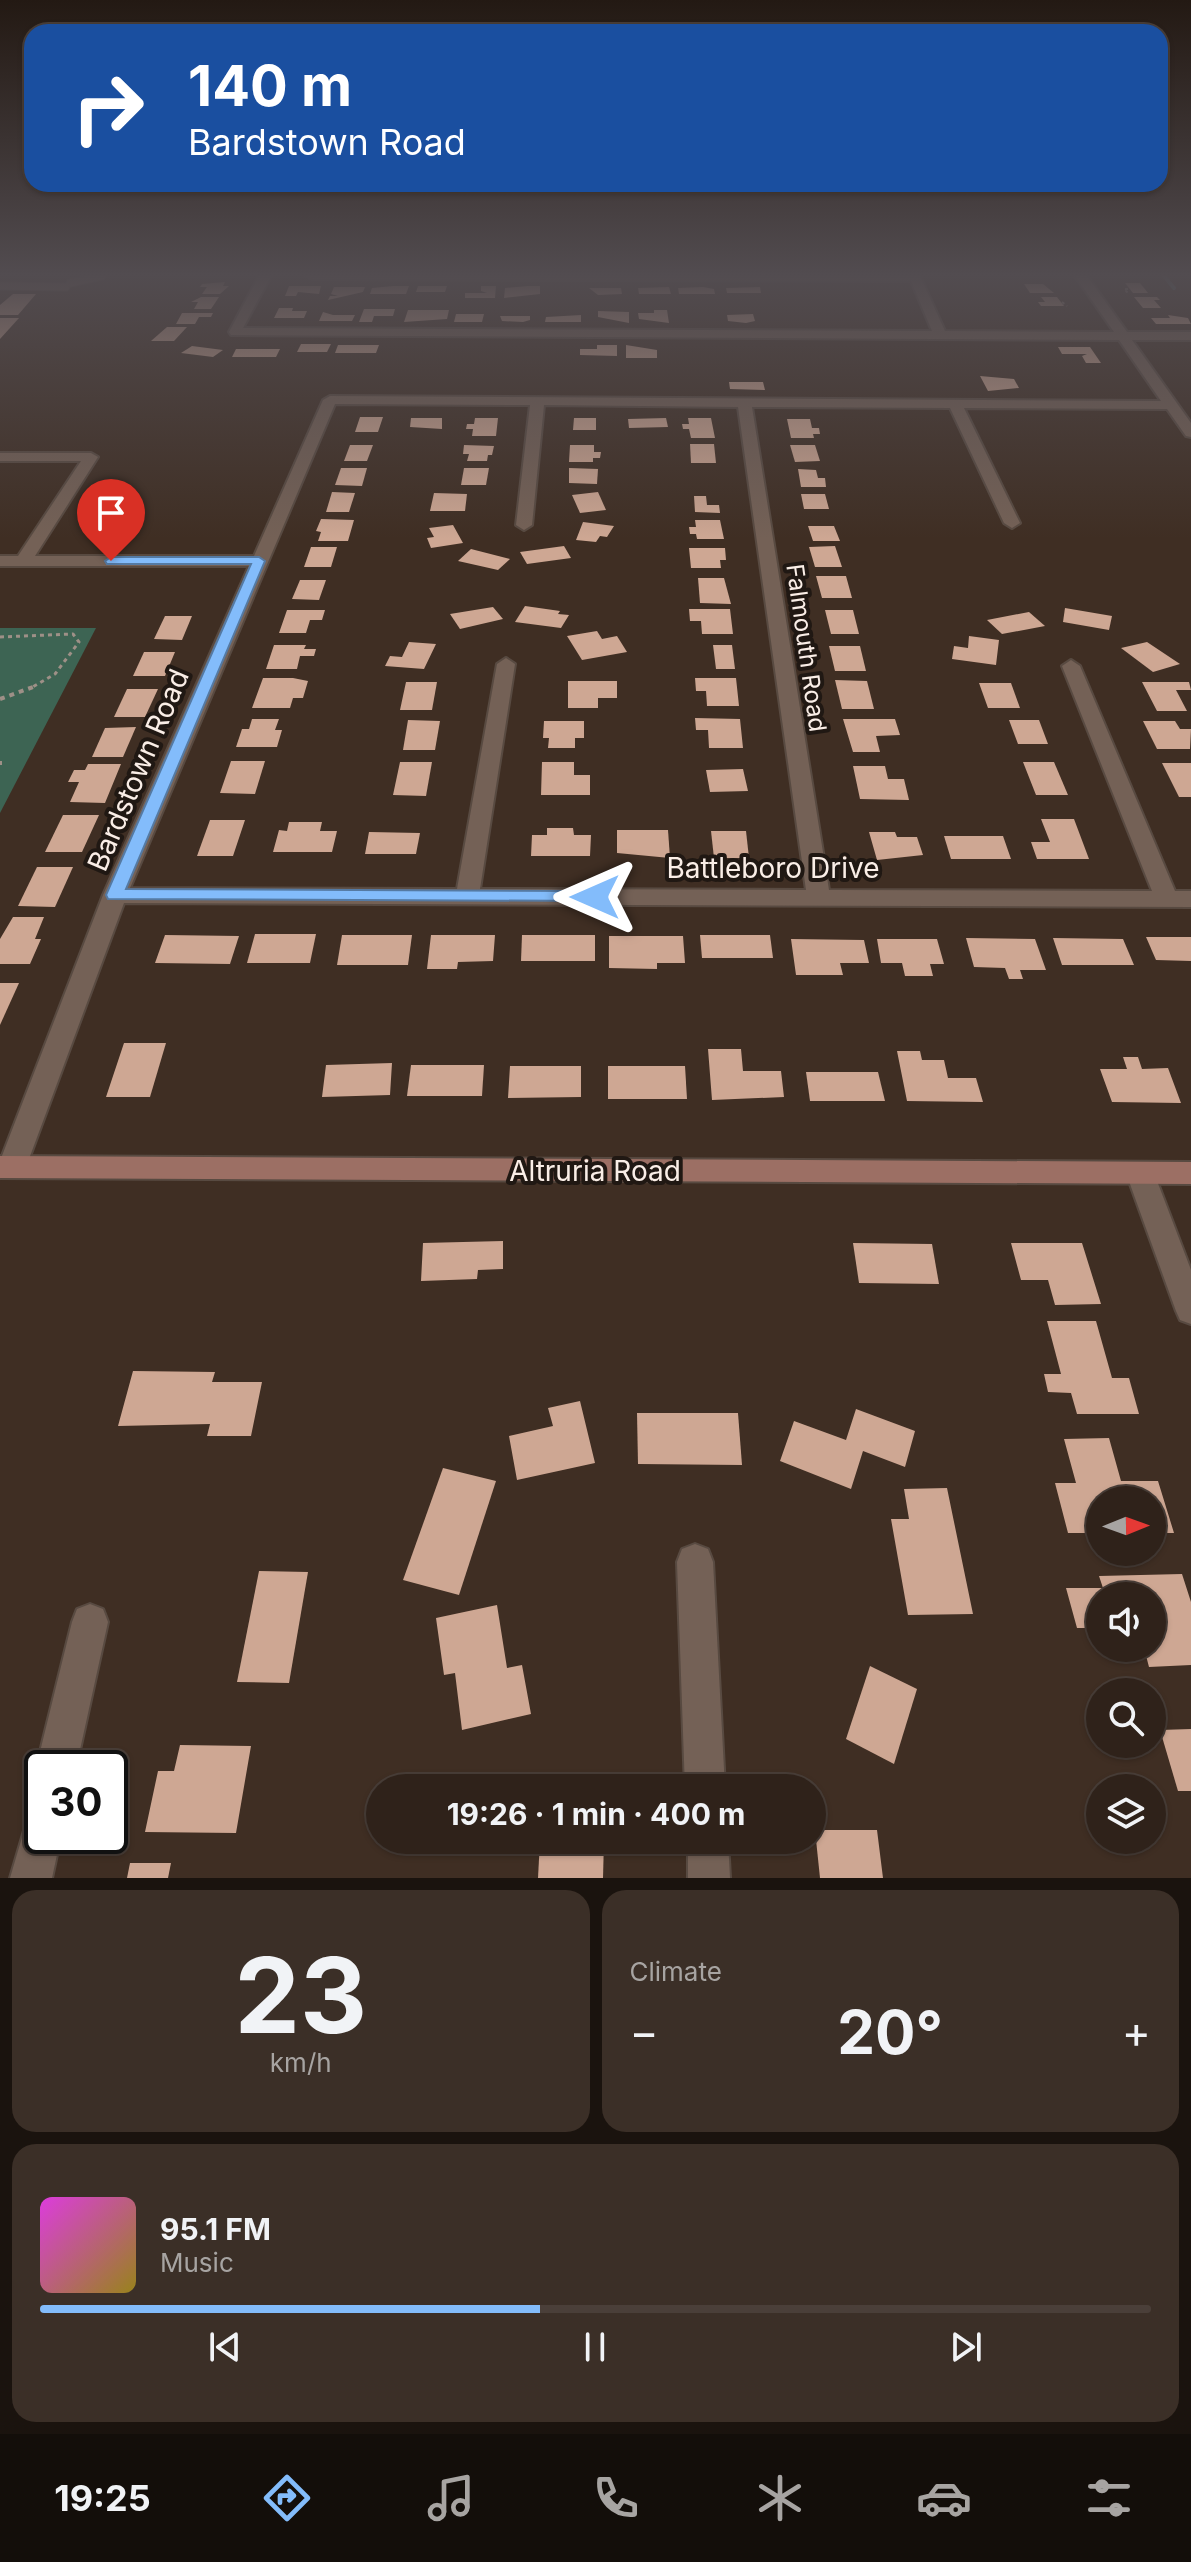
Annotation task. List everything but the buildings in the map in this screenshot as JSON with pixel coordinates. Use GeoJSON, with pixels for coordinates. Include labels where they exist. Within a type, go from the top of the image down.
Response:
{"type":"FeatureCollection","features":[{"type":"Feature","properties":{"kind":"street"},"geometry":{"type":"LineString","coordinates":[[1142,364],[1191,433]]}},
{"type":"Feature","properties":{"kind":"street","name":"Bardstown Road"},"geometry":{"type":"LineString","coordinates":[[6,1167],[115,895],[330,400],[537,403]]}},
{"type":"Feature","properties":{"kind":"street"},"geometry":{"type":"LineString","coordinates":[[524,525],[537,403],[1171,405]]}},
{"type":"Feature","properties":{"kind":"street","name":"Falmouth Road"},"geometry":{"type":"LineString","coordinates":[[745,405],[819,898]]}},
{"type":"Feature","properties":{"kind":"street"},"geometry":{"type":"LineString","coordinates":[[956,405],[1012,523]]}},
{"type":"Feature","properties":{"kind":"street"},"geometry":{"type":"LineString","coordinates":[[0,457],[91,457],[23,561]]}},
{"type":"Feature","properties":{"kind":"street"},"geometry":{"type":"LineString","coordinates":[[0,561],[259,561]]}},
{"type":"Feature","properties":{"kind":"street"},"geometry":{"type":"LineString","coordinates":[[467,896],[506,664]]}},
{"type":"Feature","properties":{"kind":"street"},"geometry":{"type":"LineString","coordinates":[[1071,666],[1179,899]]}},
{"type":"Feature","properties":{"kind":"street","name":"Battleboro Drive"},"geometry":{"type":"LineString","coordinates":[[115,895],[1179,899]]}},
{"type":"Feature","properties":{"kind":"street","name":"Altruria Road"},"geometry":{"type":"LineString","coordinates":[[6,1167],[1191,1173]]}},
{"type":"Feature","properties":{"kind":"street"},"geometry":{"type":"LineString","coordinates":[[1140,1173],[1191,1311]]}},
{"type":"Feature","properties":{"kind":"street"},"geometry":{"type":"LineString","coordinates":[[695,1562],[704,1774]]}},
{"type":"Feature","properties":{"kind":"street"},"geometry":{"type":"LineString","coordinates":[[60,1750],[90,1622]]}},
{"type":"Feature","properties":{"kind":"street"},"geometry":{"type":"LineString","coordinates":[[31,1878],[37,1854]]}},
{"type":"Feature","properties":{"kind":"street"},"geometry":{"type":"LineString","coordinates":[[708,1854],[709,1878]]}},
{"type":"Feature","properties":{"kind":"path"},"geometry":{"type":"LineString","coordinates":[[0,637],[55,632],[73,634],[79,642],[62,671],[48,682],[0,699]]}},
{"type":"Feature","properties":{"kind":"green space"},"geometry":{"type":"Polygon","coordinates":[[[0,628],[96,628],[0,813],[0,628]]]}},
{"type":"Feature","properties":{"kind":"route"},"geometry":{"type":"LineString","coordinates":[[111,561],[259,561],[115,895],[595,897]]}}]}
